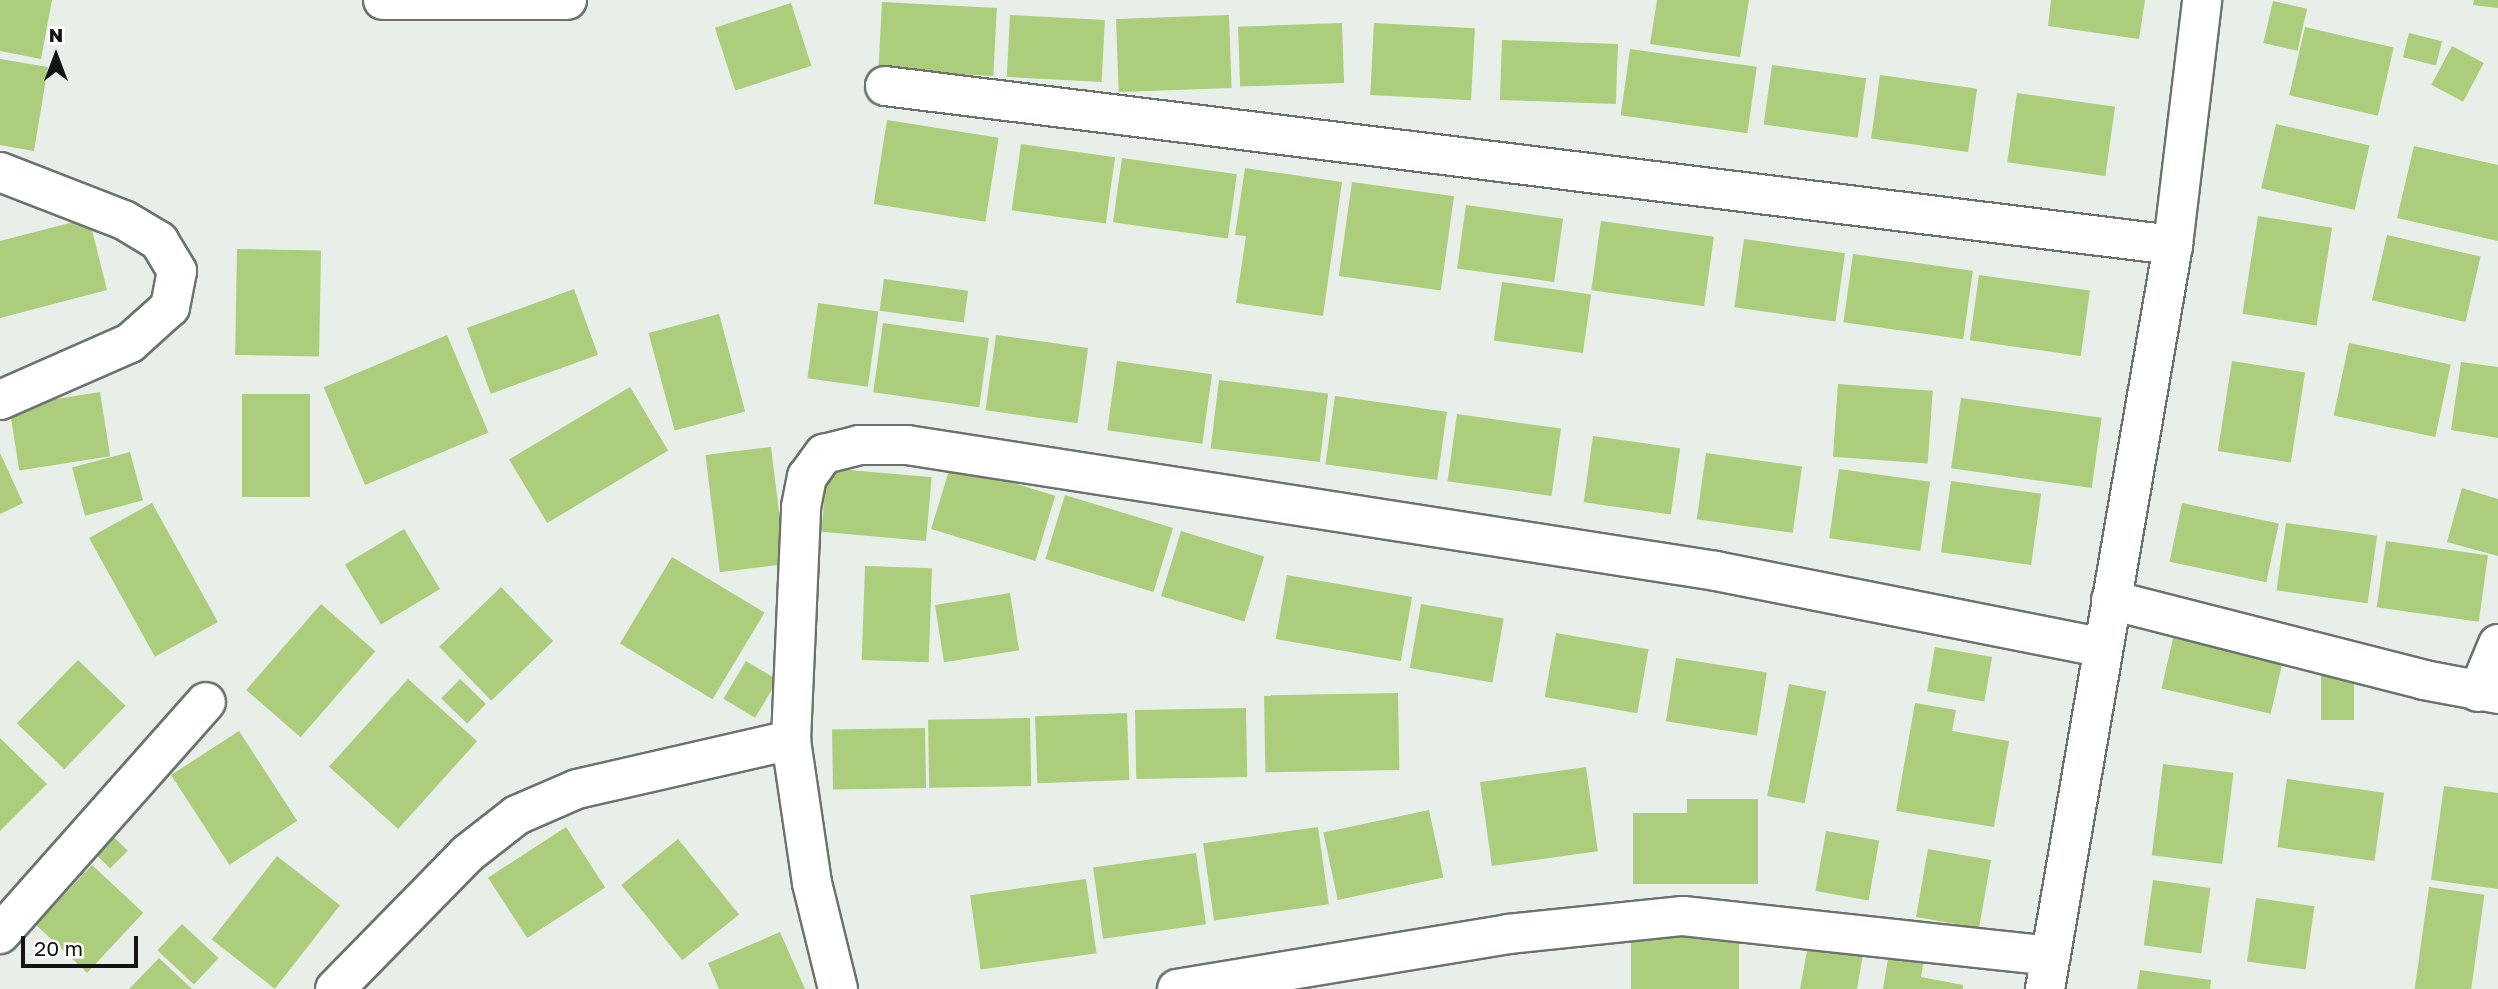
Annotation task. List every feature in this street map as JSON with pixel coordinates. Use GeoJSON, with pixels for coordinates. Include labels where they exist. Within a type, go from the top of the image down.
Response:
{"type":"FeatureCollection","features":[{"type":"Feature","properties":{"kind":"street"},"geometry":{"type":"LineString","coordinates":[[383,0],[567,0]]}},
{"type":"Feature","properties":{"kind":"street"},"geometry":{"type":"LineString","coordinates":[[1177,989],[1508,934],[1683,916],[2048,972],[2101,647],[2173,245],[2202,0]]}},
{"type":"Feature","properties":{"kind":"street"},"geometry":{"type":"LineString","coordinates":[[885,86],[2173,245]]}},
{"type":"Feature","properties":{"kind":"street"},"geometry":{"type":"LineString","coordinates":[[0,172],[124,220],[159,241],[177,271],[170,307],[130,343],[0,400]]}},
{"type":"Feature","properties":{"kind":"street"},"geometry":{"type":"LineString","coordinates":[[838,989],[812,883],[791,740],[801,507],[807,477],[824,454],[859,445],[907,445],[1716,571],[2101,647]]}},
{"type":"Feature","properties":{"kind":"street"},"geometry":{"type":"LineString","coordinates":[[2110,600],[2488,693],[2498,644]]}},
{"type":"Feature","properties":{"kind":"street"},"geometry":{"type":"LineString","coordinates":[[0,934],[206,702]]}},
{"type":"Feature","properties":{"kind":"street"},"geometry":{"type":"LineString","coordinates":[[335,989],[467,854],[517,815],[577,789],[791,740]]}},
{"type":"Feature","properties":{"kind":"building"},"geometry":{"type":"Polygon","coordinates":[[[0,0],[52,0],[41,59],[0,51],[0,0]]]}},
{"type":"Feature","properties":{"kind":"building"},"geometry":{"type":"Polygon","coordinates":[[[1657,0],[1749,0],[1740,57],[1650,44],[1657,0]]]}},
{"type":"Feature","properties":{"kind":"building"},"geometry":{"type":"Polygon","coordinates":[[[2051,0],[2145,0],[2139,39],[2048,26],[2051,0]]]}},
{"type":"Feature","properties":{"kind":"building"},"geometry":{"type":"Polygon","coordinates":[[[2474,0],[2498,0],[2498,8],[2473,5],[2474,0]]]}},
{"type":"Feature","properties":{"kind":"building"},"geometry":{"type":"Polygon","coordinates":[[[2273,1],[2307,9],[2297,51],[2263,43],[2273,1]]]}},
{"type":"Feature","properties":{"kind":"building"},"geometry":{"type":"Polygon","coordinates":[[[882,2],[997,8],[993,76],[878,70],[882,2]]]}},
{"type":"Feature","properties":{"kind":"building"},"geometry":{"type":"Polygon","coordinates":[[[791,3],[811,66],[735,90],[715,28],[791,3]]]}},
{"type":"Feature","properties":{"kind":"building"},"geometry":{"type":"Polygon","coordinates":[[[1010,15],[1105,20],[1102,82],[1007,77],[1010,15]]]}},
{"type":"Feature","properties":{"kind":"building"},"geometry":{"type":"Polygon","coordinates":[[[1229,15],[1232,88],[1119,92],[1116,19],[1229,15]]]}},
{"type":"Feature","properties":{"kind":"building"},"geometry":{"type":"Polygon","coordinates":[[[1342,23],[1344,83],[1240,87],[1238,27],[1342,23]]]}},
{"type":"Feature","properties":{"kind":"building"},"geometry":{"type":"Polygon","coordinates":[[[1374,23],[1475,28],[1471,100],[1370,95],[1374,23]]]}},
{"type":"Feature","properties":{"kind":"building"},"geometry":{"type":"Polygon","coordinates":[[[2305,27],[2394,47],[2378,116],[2289,95],[2305,27]]]}},
{"type":"Feature","properties":{"kind":"building"},"geometry":{"type":"Polygon","coordinates":[[[2409,33],[2442,41],[2436,65],[2403,57],[2409,33]]]}},
{"type":"Feature","properties":{"kind":"building"},"geometry":{"type":"Polygon","coordinates":[[[1502,40],[1618,44],[1616,104],[1500,100],[1502,40]]]}},
{"type":"Feature","properties":{"kind":"building"},"geometry":{"type":"Polygon","coordinates":[[[2452,46],[2484,63],[2463,102],[2431,85],[2452,46]]]}},
{"type":"Feature","properties":{"kind":"building"},"geometry":{"type":"Polygon","coordinates":[[[1630,49],[1757,67],[1747,133],[1621,115],[1630,49]]]}},
{"type":"Feature","properties":{"kind":"building"},"geometry":{"type":"Polygon","coordinates":[[[0,59],[48,67],[34,151],[0,145],[0,59]]]}},
{"type":"Feature","properties":{"kind":"building"},"geometry":{"type":"Polygon","coordinates":[[[1772,65],[1866,78],[1858,138],[1764,124],[1772,65]]]}},
{"type":"Feature","properties":{"kind":"building"},"geometry":{"type":"Polygon","coordinates":[[[1880,75],[1977,89],[1968,152],[1871,138],[1880,75]]]}},
{"type":"Feature","properties":{"kind":"building"},"geometry":{"type":"Polygon","coordinates":[[[2017,93],[2115,107],[2105,176],[2007,162],[2017,93]]]}},
{"type":"Feature","properties":{"kind":"building"},"geometry":{"type":"Polygon","coordinates":[[[887,120],[999,138],[985,222],[874,204],[887,120]]]}},
{"type":"Feature","properties":{"kind":"building"},"geometry":{"type":"Polygon","coordinates":[[[2276,124],[2370,146],[2355,210],[2261,188],[2276,124]]]}},
{"type":"Feature","properties":{"kind":"building"},"geometry":{"type":"Polygon","coordinates":[[[1021,144],[1115,157],[1106,224],[1012,210],[1021,144]]]}},
{"type":"Feature","properties":{"kind":"building"},"geometry":{"type":"Polygon","coordinates":[[[2414,146],[2498,165],[2498,241],[2397,218],[2414,146]]]}},
{"type":"Feature","properties":{"kind":"building"},"geometry":{"type":"Polygon","coordinates":[[[1122,158],[1237,174],[1228,239],[1113,222],[1122,158]]]}},
{"type":"Feature","properties":{"kind":"building"},"geometry":{"type":"Polygon","coordinates":[[[1245,168],[1342,182],[1323,316],[1236,303],[1246,236],[1235,235],[1245,168]]]}},
{"type":"Feature","properties":{"kind":"building"},"geometry":{"type":"Polygon","coordinates":[[[1352,182],[1454,196],[1441,290],[1339,276],[1352,182]]]}},
{"type":"Feature","properties":{"kind":"building"},"geometry":{"type":"Polygon","coordinates":[[[1466,205],[1563,219],[1554,282],[1457,268],[1466,205]]]}},
{"type":"Feature","properties":{"kind":"building"},"geometry":{"type":"Polygon","coordinates":[[[2258,216],[2332,228],[2317,326],[2243,314],[2258,216]]]}},
{"type":"Feature","properties":{"kind":"building"},"geometry":{"type":"Polygon","coordinates":[[[89,218],[107,290],[0,318],[0,241],[89,218]]]}},
{"type":"Feature","properties":{"kind":"building"},"geometry":{"type":"Polygon","coordinates":[[[1601,221],[1714,237],[1704,306],[1591,290],[1601,221]]]}},
{"type":"Feature","properties":{"kind":"building"},"geometry":{"type":"Polygon","coordinates":[[[2387,235],[2481,257],[2465,322],[2372,300],[2387,235]]]}},
{"type":"Feature","properties":{"kind":"building"},"geometry":{"type":"Polygon","coordinates":[[[1744,239],[1845,253],[1835,322],[1734,307],[1744,239]]]}},
{"type":"Feature","properties":{"kind":"building"},"geometry":{"type":"Polygon","coordinates":[[[237,249],[321,250],[319,356],[235,355],[237,249]]]}},
{"type":"Feature","properties":{"kind":"building"},"geometry":{"type":"Polygon","coordinates":[[[1853,254],[1973,271],[1963,339],[1843,322],[1853,254]]]}},
{"type":"Feature","properties":{"kind":"building"},"geometry":{"type":"Polygon","coordinates":[[[1979,275],[2090,291],[2081,356],[1970,340],[1979,275]]]}},
{"type":"Feature","properties":{"kind":"building"},"geometry":{"type":"Polygon","coordinates":[[[884,279],[968,291],[964,323],[880,311],[884,279]]]}},
{"type":"Feature","properties":{"kind":"building"},"geometry":{"type":"Polygon","coordinates":[[[1502,282],[1591,295],[1583,353],[1494,340],[1502,282]]]}},
{"type":"Feature","properties":{"kind":"building"},"geometry":{"type":"Polygon","coordinates":[[[574,289],[598,355],[491,394],[467,328],[574,289]]]}},
{"type":"Feature","properties":{"kind":"building"},"geometry":{"type":"Polygon","coordinates":[[[818,303],[878,311],[868,387],[807,378],[818,303]]]}},
{"type":"Feature","properties":{"kind":"building"},"geometry":{"type":"Polygon","coordinates":[[[719,314],[745,412],[675,430],[648,333],[719,314]]]}},
{"type":"Feature","properties":{"kind":"building"},"geometry":{"type":"Polygon","coordinates":[[[883,323],[989,338],[979,407],[873,392],[883,323]]]}},
{"type":"Feature","properties":{"kind":"building"},"geometry":{"type":"Polygon","coordinates":[[[447,335],[488,433],[365,485],[324,387],[447,335]]]}},
{"type":"Feature","properties":{"kind":"building"},"geometry":{"type":"Polygon","coordinates":[[[996,335],[1088,348],[1078,423],[985,410],[996,335]]]}},
{"type":"Feature","properties":{"kind":"building"},"geometry":{"type":"Polygon","coordinates":[[[2349,343],[2451,365],[2435,437],[2334,415],[2349,343]]]}},
{"type":"Feature","properties":{"kind":"building"},"geometry":{"type":"Polygon","coordinates":[[[1117,361],[1212,374],[1202,444],[1107,430],[1117,361]]]}},
{"type":"Feature","properties":{"kind":"building"},"geometry":{"type":"Polygon","coordinates":[[[2232,361],[2305,373],[2291,462],[2218,451],[2232,361]]]}},
{"type":"Feature","properties":{"kind":"building"},"geometry":{"type":"Polygon","coordinates":[[[2461,362],[2498,367],[2498,438],[2451,430],[2461,362]]]}},
{"type":"Feature","properties":{"kind":"building"},"geometry":{"type":"Polygon","coordinates":[[[1219,380],[1328,393],[1320,462],[1211,448],[1219,380]]]}},
{"type":"Feature","properties":{"kind":"building"},"geometry":{"type":"Polygon","coordinates":[[[1838,384],[1933,391],[1928,463],[1833,457],[1838,384]]]}},
{"type":"Feature","properties":{"kind":"building"},"geometry":{"type":"Polygon","coordinates":[[[630,387],[668,450],[547,523],[509,460],[630,387]]]}},
{"type":"Feature","properties":{"kind":"building"},"geometry":{"type":"Polygon","coordinates":[[[100,392],[110,456],[19,471],[9,406],[100,392]]]}},
{"type":"Feature","properties":{"kind":"building"},"geometry":{"type":"Polygon","coordinates":[[[242,394],[310,394],[310,497],[242,497],[242,394]]]}},
{"type":"Feature","properties":{"kind":"building"},"geometry":{"type":"Polygon","coordinates":[[[1335,396],[1447,412],[1437,480],[1325,464],[1335,396]]]}},
{"type":"Feature","properties":{"kind":"building"},"geometry":{"type":"Polygon","coordinates":[[[1961,398],[2102,418],[2092,488],[1951,468],[1961,398]]]}},
{"type":"Feature","properties":{"kind":"building"},"geometry":{"type":"Polygon","coordinates":[[[1457,414],[1561,429],[1552,496],[1448,481],[1457,414]]]}},
{"type":"Feature","properties":{"kind":"building"},"geometry":{"type":"Polygon","coordinates":[[[1593,436],[1680,448],[1671,515],[1584,502],[1593,436]]]}},
{"type":"Feature","properties":{"kind":"building"},"geometry":{"type":"Polygon","coordinates":[[[771,447],[785,564],[720,572],[705,455],[771,447]]]}},
{"type":"Feature","properties":{"kind":"building"},"geometry":{"type":"Polygon","coordinates":[[[130,452],[143,500],[85,516],[72,468],[130,452]]]}},
{"type":"Feature","properties":{"kind":"building"},"geometry":{"type":"Polygon","coordinates":[[[0,453],[23,503],[0,514],[0,453]]]}},
{"type":"Feature","properties":{"kind":"building"},"geometry":{"type":"Polygon","coordinates":[[[1706,453],[1802,466],[1793,533],[1697,519],[1706,453]]]}},
{"type":"Feature","properties":{"kind":"building"},"geometry":{"type":"Polygon","coordinates":[[[951,464],[1055,496],[1035,561],[931,529],[951,464]]]}},
{"type":"Feature","properties":{"kind":"building"},"geometry":{"type":"Polygon","coordinates":[[[827,468],[932,477],[926,541],[821,532],[827,468]]]}},
{"type":"Feature","properties":{"kind":"building"},"geometry":{"type":"Polygon","coordinates":[[[1839,469],[1930,482],[1920,551],[1829,538],[1839,469]]]}},
{"type":"Feature","properties":{"kind":"building"},"geometry":{"type":"Polygon","coordinates":[[[1951,481],[2041,494],[2031,565],[1941,552],[1951,481]]]}},
{"type":"Feature","properties":{"kind":"building"},"geometry":{"type":"Polygon","coordinates":[[[2462,488],[2498,499],[2498,556],[2447,542],[2462,488]]]}},
{"type":"Feature","properties":{"kind":"building"},"geometry":{"type":"Polygon","coordinates":[[[1065,495],[1173,528],[1153,592],[1045,559],[1065,495]]]}},
{"type":"Feature","properties":{"kind":"building"},"geometry":{"type":"Polygon","coordinates":[[[152,503],[218,622],[155,657],[89,538],[152,503]]]}},
{"type":"Feature","properties":{"kind":"building"},"geometry":{"type":"Polygon","coordinates":[[[2182,503],[2279,524],[2266,582],[2170,562],[2182,503]]]}},
{"type":"Feature","properties":{"kind":"building"},"geometry":{"type":"Polygon","coordinates":[[[2286,523],[2377,536],[2368,603],[2277,590],[2286,523]]]}},
{"type":"Feature","properties":{"kind":"building"},"geometry":{"type":"Polygon","coordinates":[[[404,529],[440,589],[381,625],[345,565],[404,529]]]}},
{"type":"Feature","properties":{"kind":"building"},"geometry":{"type":"Polygon","coordinates":[[[1181,531],[1264,556],[1244,621],[1161,596],[1181,531]]]}},
{"type":"Feature","properties":{"kind":"building"},"geometry":{"type":"Polygon","coordinates":[[[2386,541],[2488,555],[2479,622],[2377,607],[2386,541]]]}},
{"type":"Feature","properties":{"kind":"building"},"geometry":{"type":"Polygon","coordinates":[[[672,557],[765,613],[713,699],[620,644],[672,557]]]}},
{"type":"Feature","properties":{"kind":"building"},"geometry":{"type":"Polygon","coordinates":[[[865,566],[932,568],[929,662],[862,660],[865,566]]]}},
{"type":"Feature","properties":{"kind":"building"},"geometry":{"type":"Polygon","coordinates":[[[1287,575],[1412,597],[1401,661],[1276,639],[1287,575]]]}},
{"type":"Feature","properties":{"kind":"building"},"geometry":{"type":"Polygon","coordinates":[[[501,587],[553,641],[491,701],[439,647],[501,587]]]}},
{"type":"Feature","properties":{"kind":"building"},"geometry":{"type":"Polygon","coordinates":[[[1010,593],[1019,650],[944,662],[935,605],[1010,593]]]}},
{"type":"Feature","properties":{"kind":"building"},"geometry":{"type":"Polygon","coordinates":[[[321,604],[375,651],[301,737],[246,690],[321,604]]]}},
{"type":"Feature","properties":{"kind":"building"},"geometry":{"type":"Polygon","coordinates":[[[1421,604],[1504,619],[1492,683],[1410,668],[1421,604]]]}},
{"type":"Feature","properties":{"kind":"building"},"geometry":{"type":"Polygon","coordinates":[[[2175,630],[2284,655],[2271,714],[2162,688],[2175,630]]]}},
{"type":"Feature","properties":{"kind":"building"},"geometry":{"type":"Polygon","coordinates":[[[1556,633],[1649,649],[1637,713],[1545,697],[1556,633]]]}},
{"type":"Feature","properties":{"kind":"building"},"geometry":{"type":"Polygon","coordinates":[[[1935,647],[1992,657],[1984,701],[1927,691],[1935,647]]]}},
{"type":"Feature","properties":{"kind":"building"},"geometry":{"type":"Polygon","coordinates":[[[1676,658],[1767,672],[1757,736],[1666,721],[1676,658]]]}},
{"type":"Feature","properties":{"kind":"building"},"geometry":{"type":"Polygon","coordinates":[[[78,660],[125,706],[64,769],[17,723],[78,660]]]}},
{"type":"Feature","properties":{"kind":"building"},"geometry":{"type":"Polygon","coordinates":[[[746,661],[778,680],[755,718],[723,699],[746,661]]]}},
{"type":"Feature","properties":{"kind":"building"},"geometry":{"type":"Polygon","coordinates":[[[2321,675],[2354,675],[2354,720],[2321,720],[2321,675]]]}},
{"type":"Feature","properties":{"kind":"building"},"geometry":{"type":"Polygon","coordinates":[[[408,679],[477,741],[398,829],[329,767],[408,679]]]}},
{"type":"Feature","properties":{"kind":"building"},"geometry":{"type":"Polygon","coordinates":[[[460,679],[486,704],[467,723],[441,698],[460,679]]]}},
{"type":"Feature","properties":{"kind":"building"},"geometry":{"type":"Polygon","coordinates":[[[1789,684],[1826,691],[1805,803],[1767,796],[1789,684]]]}},
{"type":"Feature","properties":{"kind":"building"},"geometry":{"type":"Polygon","coordinates":[[[1398,693],[1399,770],[1265,772],[1264,695],[1398,693]]]}},
{"type":"Feature","properties":{"kind":"building"},"geometry":{"type":"Polygon","coordinates":[[[1915,703],[1956,710],[1952,731],[2009,741],[1994,827],[1896,811],[1915,703]]]}},
{"type":"Feature","properties":{"kind":"building"},"geometry":{"type":"Polygon","coordinates":[[[1246,708],[1247,777],[1136,779],[1135,710],[1246,708]]]}},
{"type":"Feature","properties":{"kind":"building"},"geometry":{"type":"Polygon","coordinates":[[[1127,713],[1129,780],[1037,783],[1035,716],[1127,713]]]}},
{"type":"Feature","properties":{"kind":"building"},"geometry":{"type":"Polygon","coordinates":[[[1030,718],[1031,786],[929,788],[928,720],[1030,718]]]}},
{"type":"Feature","properties":{"kind":"building"},"geometry":{"type":"Polygon","coordinates":[[[925,728],[926,788],[833,790],[832,730],[925,728]]]}},
{"type":"Feature","properties":{"kind":"building"},"geometry":{"type":"Polygon","coordinates":[[[239,731],[297,821],[229,865],[171,775],[239,731]]]}},
{"type":"Feature","properties":{"kind":"building"},"geometry":{"type":"Polygon","coordinates":[[[0,738],[47,784],[0,831],[0,738]]]}},
{"type":"Feature","properties":{"kind":"building"},"geometry":{"type":"Polygon","coordinates":[[[2163,764],[2233,773],[2222,864],[2152,855],[2163,764]]]}},
{"type":"Feature","properties":{"kind":"building"},"geometry":{"type":"Polygon","coordinates":[[[1586,767],[1598,851],[1492,866],[1480,782],[1586,767]]]}},
{"type":"Feature","properties":{"kind":"building"},"geometry":{"type":"Polygon","coordinates":[[[2287,779],[2384,793],[2374,861],[2277,847],[2287,779]]]}},
{"type":"Feature","properties":{"kind":"building"},"geometry":{"type":"Polygon","coordinates":[[[2444,786],[2498,793],[2498,889],[2431,880],[2444,786]]]}},
{"type":"Feature","properties":{"kind":"building"},"geometry":{"type":"Polygon","coordinates":[[[1687,799],[1758,799],[1758,884],[1633,884],[1633,813],[1687,813],[1687,799]]]}},
{"type":"Feature","properties":{"kind":"building"},"geometry":{"type":"Polygon","coordinates":[[[1429,810],[1443,877],[1338,900],[1323,832],[1429,810]]]}},
{"type":"Feature","properties":{"kind":"building"},"geometry":{"type":"Polygon","coordinates":[[[566,827],[605,887],[527,938],[488,878],[566,827]]]}},
{"type":"Feature","properties":{"kind":"building"},"geometry":{"type":"Polygon","coordinates":[[[1318,827],[1329,904],[1214,920],[1203,843],[1318,827]]]}},
{"type":"Feature","properties":{"kind":"building"},"geometry":{"type":"Polygon","coordinates":[[[108,831],[128,851],[110,868],[90,849],[108,831]]]}},
{"type":"Feature","properties":{"kind":"building"},"geometry":{"type":"Polygon","coordinates":[[[1826,831],[1879,840],[1869,900],[1815,891],[1826,831]]]}},
{"type":"Feature","properties":{"kind":"building"},"geometry":{"type":"Polygon","coordinates":[[[678,839],[739,914],[682,960],[621,885],[678,839]]]}},
{"type":"Feature","properties":{"kind":"building"},"geometry":{"type":"Polygon","coordinates":[[[1928,849],[1991,860],[1979,928],[1916,917],[1928,849]]]}},
{"type":"Feature","properties":{"kind":"building"},"geometry":{"type":"Polygon","coordinates":[[[1196,853],[1206,924],[1103,939],[1093,867],[1196,853]]]}},
{"type":"Feature","properties":{"kind":"building"},"geometry":{"type":"Polygon","coordinates":[[[277,856],[340,905],[275,989],[212,940],[277,856]]]}},
{"type":"Feature","properties":{"kind":"building"},"geometry":{"type":"Polygon","coordinates":[[[92,865],[143,913],[87,973],[36,925],[92,865]]]}},
{"type":"Feature","properties":{"kind":"building"},"geometry":{"type":"Polygon","coordinates":[[[1086,879],[1096,953],[981,970],[970,895],[1086,879]]]}},
{"type":"Feature","properties":{"kind":"building"},"geometry":{"type":"Polygon","coordinates":[[[2153,880],[2210,888],[2201,953],[2144,945],[2153,880]]]}},
{"type":"Feature","properties":{"kind":"building"},"geometry":{"type":"Polygon","coordinates":[[[2429,887],[2484,895],[2471,989],[2415,989],[2429,887]]]}},
{"type":"Feature","properties":{"kind":"building"},"geometry":{"type":"Polygon","coordinates":[[[2256,898],[2314,906],[2306,970],[2247,961],[2256,898]]]}},
{"type":"Feature","properties":{"kind":"building"},"geometry":{"type":"Polygon","coordinates":[[[182,924],[219,958],[194,984],[157,950],[182,924]]]}},
{"type":"Feature","properties":{"kind":"building"},"geometry":{"type":"Polygon","coordinates":[[[780,932],[805,989],[719,989],[708,963],[780,932]]]}},
{"type":"Feature","properties":{"kind":"building"},"geometry":{"type":"Polygon","coordinates":[[[1631,935],[1739,935],[1739,989],[1631,989],[1631,935]]]}},
{"type":"Feature","properties":{"kind":"building"},"geometry":{"type":"Polygon","coordinates":[[[1808,945],[1863,954],[1857,989],[1800,989],[1808,945]]]}},
{"type":"Feature","properties":{"kind":"building"},"geometry":{"type":"Polygon","coordinates":[[[1889,953],[1924,959],[1921,977],[1963,985],[1963,989],[1883,989],[1889,953]]]}},
{"type":"Feature","properties":{"kind":"building"},"geometry":{"type":"Polygon","coordinates":[[[159,958],[192,989],[129,989],[159,958]]]}},
{"type":"Feature","properties":{"kind":"building"},"geometry":{"type":"Polygon","coordinates":[[[2140,970],[2211,980],[2210,989],[2137,989],[2140,970]]]}}]}
